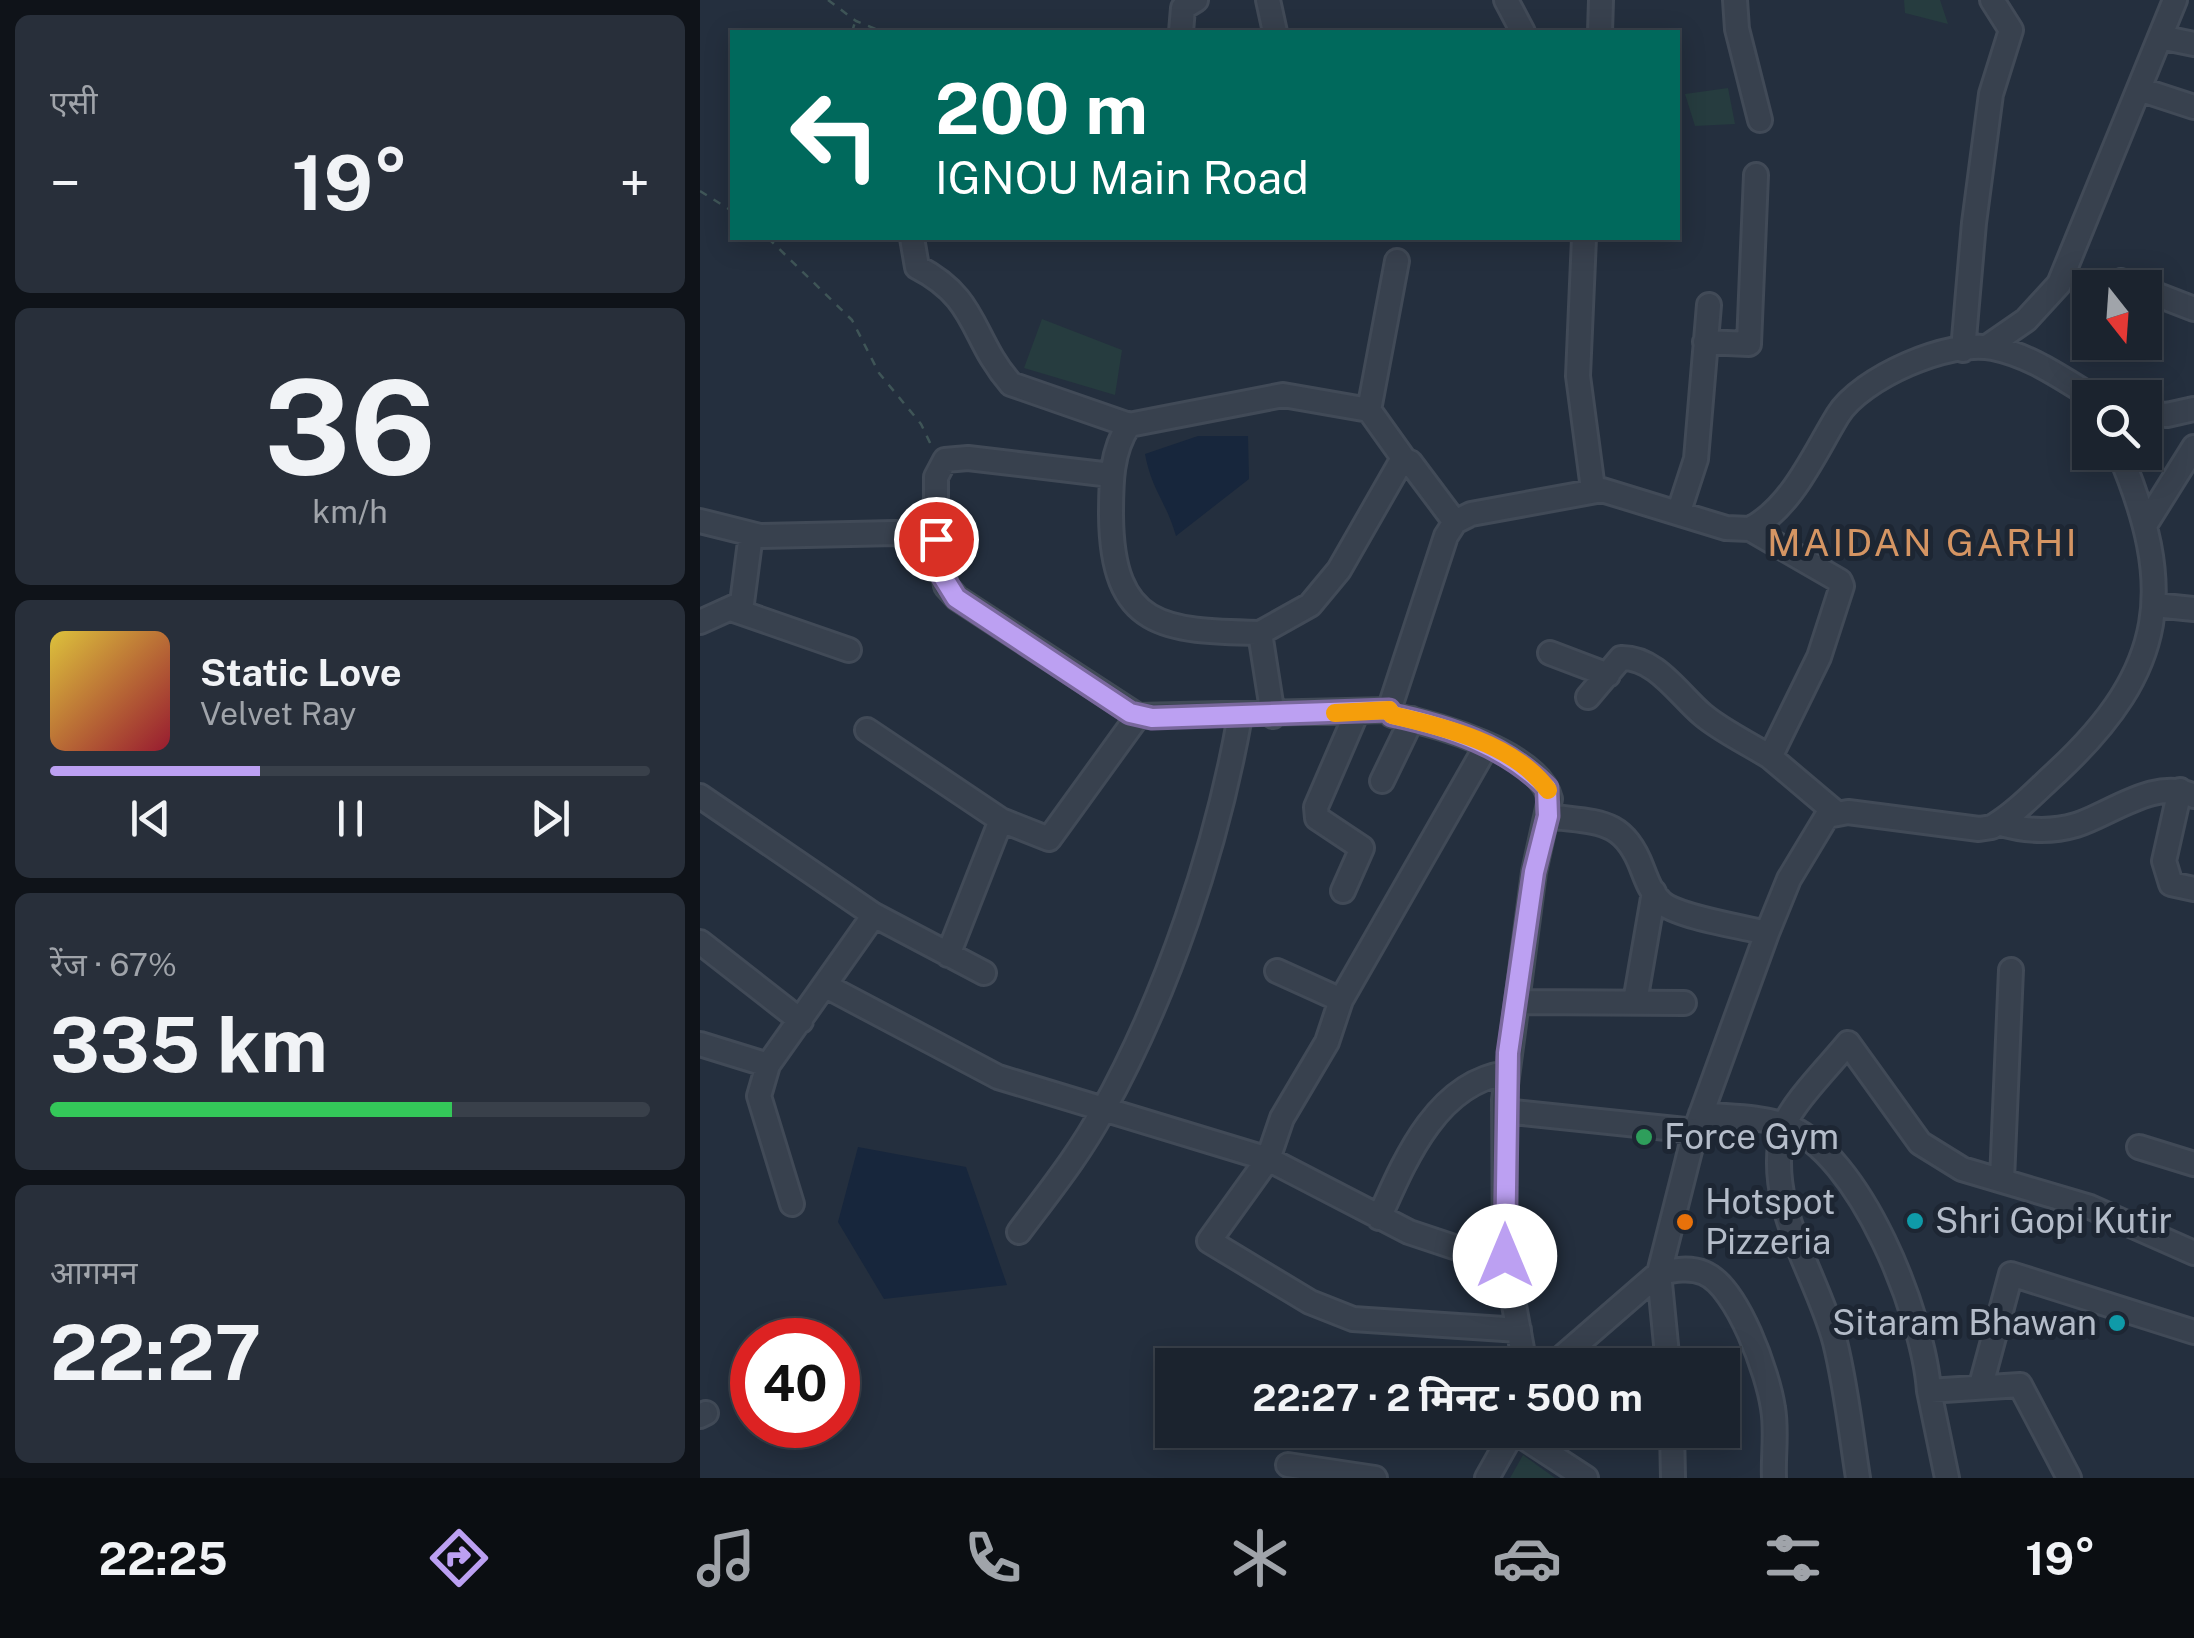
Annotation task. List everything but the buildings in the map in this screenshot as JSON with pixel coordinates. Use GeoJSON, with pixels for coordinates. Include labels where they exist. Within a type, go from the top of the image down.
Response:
{"type":"FeatureCollection","features":[{"type":"Feature","properties":{"kind":"street"},"geometry":{"type":"LineString","coordinates":[[1181,30],[1183,8],[1196,0]]}},
{"type":"Feature","properties":{"kind":"street"},"geometry":{"type":"LineString","coordinates":[[1268,0],[1275,30]]}},
{"type":"Feature","properties":{"kind":"street"},"geometry":{"type":"LineString","coordinates":[[1506,0],[1522,30]]}},
{"type":"Feature","properties":{"kind":"street"},"geometry":{"type":"LineString","coordinates":[[1600,30],[1601,0]]}},
{"type":"Feature","properties":{"kind":"street"},"geometry":{"type":"LineString","coordinates":[[1735,0],[1737,30],[1760,120]]}},
{"type":"Feature","properties":{"kind":"street"},"geometry":{"type":"LineString","coordinates":[[1964,350],[1974,223],[1992,94],[2010,30],[2001,9],[1992,0]]}},
{"type":"Feature","properties":{"kind":"street"},"geometry":{"type":"LineString","coordinates":[[1988,347],[2026,320],[2056,290],[2175,0]]}},
{"type":"Feature","properties":{"kind":"street"},"geometry":{"type":"LineString","coordinates":[[2160,37],[2194,44]]}},
{"type":"Feature","properties":{"kind":"street"},"geometry":{"type":"LineString","coordinates":[[2139,89],[2194,107]]}},
{"type":"Feature","properties":{"kind":"street"},"geometry":{"type":"LineString","coordinates":[[1705,342],[1749,344],[1756,175]]}},
{"type":"Feature","properties":{"kind":"street"},"geometry":{"type":"LineString","coordinates":[[912,240],[917,267],[944,281],[960,298],[998,369],[1011,384],[1129,425],[1283,395],[1369,410],[1455,522]]}},
{"type":"Feature","properties":{"kind":"street"},"geometry":{"type":"LineString","coordinates":[[1584,240],[1578,376],[1593,490]]}},
{"type":"Feature","properties":{"kind":"street"},"geometry":{"type":"LineString","coordinates":[[1369,410],[1397,261]]}},
{"type":"Feature","properties":{"kind":"street"},"geometry":{"type":"LineString","coordinates":[[2162,296],[2194,308]]}},
{"type":"Feature","properties":{"kind":"street"},"geometry":{"type":"LineString","coordinates":[[1679,511],[1696,459],[1709,305]]}},
{"type":"Feature","properties":{"kind":"street"},"geometry":{"type":"LineString","coordinates":[[1750,529],[1784,499],[1840,411],[1862,386],[1878,376],[1964,350],[1988,347],[2048,367],[2072,383]]}},
{"type":"Feature","properties":{"kind":"street"},"geometry":{"type":"LineString","coordinates":[[1129,425],[1112,475],[1113,559],[1132,600],[1156,620],[1189,632],[1260,634],[1310,605],[1339,570],[1404,459]]}},
{"type":"Feature","properties":{"kind":"street"},"geometry":{"type":"LineString","coordinates":[[2147,522],[2194,447]]}},
{"type":"Feature","properties":{"kind":"street"},"geometry":{"type":"LineString","coordinates":[[1112,475],[968,458],[940,464],[936,539],[943,577],[956,598],[1138,716],[1273,716],[1389,710],[1486,745],[1524,765],[1547,788],[1548,816],[1534,872],[1504,1112],[1505,1256],[1521,1348]]}},
{"type":"Feature","properties":{"kind":"street"},"geometry":{"type":"LineString","coordinates":[[1588,697],[1621,658],[1647,665],[1704,716],[1770,757],[1835,812],[1978,830],[1998,823],[2068,761],[2101,724],[2141,660],[2154,605],[2147,522],[2126,470]]}},
{"type":"Feature","properties":{"kind":"street"},"geometry":{"type":"LineString","coordinates":[[1389,710],[1446,536],[1455,522],[1471,514],[1593,490],[1615,491],[1726,528],[1750,529],[1840,581],[1842,586],[1819,657],[1770,757]]}},
{"type":"Feature","properties":{"kind":"street"},"geometry":{"type":"LineString","coordinates":[[700,521],[751,534],[908,533],[936,539]]}},
{"type":"Feature","properties":{"kind":"street"},"geometry":{"type":"LineString","coordinates":[[700,622],[734,610],[746,594],[751,534]]}},
{"type":"Feature","properties":{"kind":"street"},"geometry":{"type":"LineString","coordinates":[[2154,605],[2194,609]]}},
{"type":"Feature","properties":{"kind":"street"},"geometry":{"type":"LineString","coordinates":[[734,610],[849,650]]}},
{"type":"Feature","properties":{"kind":"street"},"geometry":{"type":"LineString","coordinates":[[1260,634],[1273,716]]}},
{"type":"Feature","properties":{"kind":"street"},"geometry":{"type":"LineString","coordinates":[[1550,653],[1608,675]]}},
{"type":"Feature","properties":{"kind":"street"},"geometry":{"type":"LineString","coordinates":[[1342,891],[1362,848],[1317,818],[1316,807],[1357,712]]}},
{"type":"Feature","properties":{"kind":"street"},"geometry":{"type":"LineString","coordinates":[[867,730],[1001,820],[1049,839],[1138,716]]}},
{"type":"Feature","properties":{"kind":"street"},"geometry":{"type":"LineString","coordinates":[[1019,1232],[1103,1111],[1183,930],[1224,806],[1240,716]]}},
{"type":"Feature","properties":{"kind":"street"},"geometry":{"type":"LineString","coordinates":[[1382,781],[1412,720]]}},
{"type":"Feature","properties":{"kind":"street"},"geometry":{"type":"LineString","coordinates":[[1486,745],[1341,1000],[1327,1042],[1282,1118],[1268,1159],[1210,1241],[1310,1302],[1352,1318],[1518,1330]]}},
{"type":"Feature","properties":{"kind":"street"},"geometry":{"type":"LineString","coordinates":[[1998,823],[2037,830],[2076,825],[2135,799],[2187,793],[2164,861],[2171,884],[2194,889]]}},
{"type":"Feature","properties":{"kind":"street"},"geometry":{"type":"LineString","coordinates":[[700,796],[874,915],[984,973]]}},
{"type":"Feature","properties":{"kind":"street"},"geometry":{"type":"LineString","coordinates":[[1666,1348],[1659,1273],[1698,1122],[1789,878],[1822,824],[1835,812]]}},
{"type":"Feature","properties":{"kind":"street"},"geometry":{"type":"LineString","coordinates":[[1548,816],[1612,825],[1622,831],[1654,892],[1670,908],[1767,933]]}},
{"type":"Feature","properties":{"kind":"street"},"geometry":{"type":"LineString","coordinates":[[948,955],[1001,820]]}},
{"type":"Feature","properties":{"kind":"street"},"geometry":{"type":"LineString","coordinates":[[1635,1002],[1654,892]]}},
{"type":"Feature","properties":{"kind":"street"},"geometry":{"type":"LineString","coordinates":[[792,1204],[759,1096],[768,1065],[874,915]]}},
{"type":"Feature","properties":{"kind":"street"},"geometry":{"type":"LineString","coordinates":[[700,942],[801,1021]]}},
{"type":"Feature","properties":{"kind":"street"},"geometry":{"type":"LineString","coordinates":[[2002,1180],[2011,970]]}},
{"type":"Feature","properties":{"kind":"street"},"geometry":{"type":"LineString","coordinates":[[1276,971],[1341,1000]]}},
{"type":"Feature","properties":{"kind":"street"},"geometry":{"type":"LineString","coordinates":[[826,986],[998,1078],[1268,1159],[1379,1218],[1466,1251],[1505,1256]]}},
{"type":"Feature","properties":{"kind":"street"},"geometry":{"type":"LineString","coordinates":[[1517,1002],[1684,1003]]}},
{"type":"Feature","properties":{"kind":"street"},"geometry":{"type":"LineString","coordinates":[[1858,1478],[1835,1343],[1784,1204],[1780,1161],[1784,1125],[1848,1043],[1920,1143],[1962,1169],[2090,1207],[2194,1253]]}},
{"type":"Feature","properties":{"kind":"street"},"geometry":{"type":"LineString","coordinates":[[700,1044],[768,1065]]}},
{"type":"Feature","properties":{"kind":"street"},"geometry":{"type":"LineString","coordinates":[[1379,1218],[1414,1140],[1478,1081],[1506,1073]]}},
{"type":"Feature","properties":{"kind":"street"},"geometry":{"type":"LineString","coordinates":[[1504,1112],[1784,1125],[1834,1164],[1869,1206],[1888,1246],[1917,1337],[1948,1478]]}},
{"type":"Feature","properties":{"kind":"street"},"geometry":{"type":"LineString","coordinates":[[2139,1146],[2194,1164]]}},
{"type":"Feature","properties":{"kind":"street"},"geometry":{"type":"LineString","coordinates":[[1572,1348],[1659,1273],[1687,1269],[1710,1276],[1748,1330],[1774,1412],[1774,1478]]}},
{"type":"Feature","properties":{"kind":"street"},"geometry":{"type":"LineString","coordinates":[[1981,1385],[2011,1274],[2194,1332]]}},
{"type":"Feature","properties":{"kind":"street"},"geometry":{"type":"LineString","coordinates":[[1928,1391],[1981,1385],[2022,1387],[2069,1478]]}},
{"type":"Feature","properties":{"kind":"street"},"geometry":{"type":"LineString","coordinates":[[1486,1478],[1504,1448]]}},
{"type":"Feature","properties":{"kind":"street"},"geometry":{"type":"LineString","coordinates":[[1541,1448],[1586,1478]]}},
{"type":"Feature","properties":{"kind":"street"},"geometry":{"type":"LineString","coordinates":[[1672,1448],[1673,1478]]}},
{"type":"Feature","properties":{"kind":"street"},"geometry":{"type":"LineString","coordinates":[[1288,1465],[1374,1478]]}},
{"type":"Feature","properties":{"kind":"path"},"geometry":{"type":"LineString","coordinates":[[828,0],[856,21],[878,30]]}},
{"type":"Feature","properties":{"kind":"path"},"geometry":{"type":"LineString","coordinates":[[853,30],[856,21]]}},
{"type":"Feature","properties":{"kind":"path"},"geometry":{"type":"LineString","coordinates":[[700,191],[730,210]]}},
{"type":"Feature","properties":{"kind":"path"},"geometry":{"type":"LineString","coordinates":[[770,240],[852,320],[880,373],[920,424],[940,464]]}},
{"type":"Feature","properties":{"kind":"green space"},"geometry":{"type":"Polygon","coordinates":[[[1904,0],[1940,0],[1948,24],[1905,13],[1904,0]]]}},
{"type":"Feature","properties":{"kind":"green space"},"geometry":{"type":"Polygon","coordinates":[[[1728,88],[1735,124],[1695,126],[1685,94],[1728,88]]]}},
{"type":"Feature","properties":{"kind":"green space"},"geometry":{"type":"Polygon","coordinates":[[[1042,319],[1122,350],[1115,395],[1024,368],[1042,319]]]}},
{"type":"Feature","properties":{"kind":"green space"},"geometry":{"type":"Polygon","coordinates":[[[1523,1455],[1555,1478],[1510,1478],[1523,1455]]]}},
{"type":"Feature","properties":{"kind":"water"},"geometry":{"type":"Polygon","coordinates":[[[1198,436],[1248,436],[1249,479],[1176,536],[1145,454],[1198,436]]]}},
{"type":"Feature","properties":{"kind":"water"},"geometry":{"type":"Polygon","coordinates":[[[858,1147],[966,1167],[1007,1285],[884,1299],[838,1222],[858,1147]]]}},
{"type":"Feature","properties":{"kind":"slow traffic"},"geometry":{"type":"LineString","coordinates":[[1335,713],[1389,710],[1392,715],[1469,738],[1524,765],[1548,790]]}},
{"type":"Feature","properties":{"kind":"place","name":"Force Gym"},"geometry":{"type":"Point","coordinates":[1644,1137]}},
{"type":"Feature","properties":{"kind":"place","name":"Shri Gopi Kutir"},"geometry":{"type":"Point","coordinates":[1915,1221]}},
{"type":"Feature","properties":{"kind":"place","name":"Hotspot Pizzeria"},"geometry":{"type":"Point","coordinates":[1685,1222]}},
{"type":"Feature","properties":{"kind":"place","name":"Sitaram Bhawan"},"geometry":{"type":"Point","coordinates":[2117,1323]}},
{"type":"Feature","properties":{"kind":"district","name":"MAIDAN GARHI"},"geometry":{"type":"Point","coordinates":[1923,543]}},
{"type":"Feature","properties":{"kind":"route"},"geometry":{"type":"LineString","coordinates":[[936,539],[946,586],[956,598],[1130,713],[1152,718],[1389,710],[1392,715],[1486,745],[1524,765],[1547,788],[1548,816],[1534,872],[1529,928],[1508,1053],[1504,1100],[1505,1256]]}}]}
